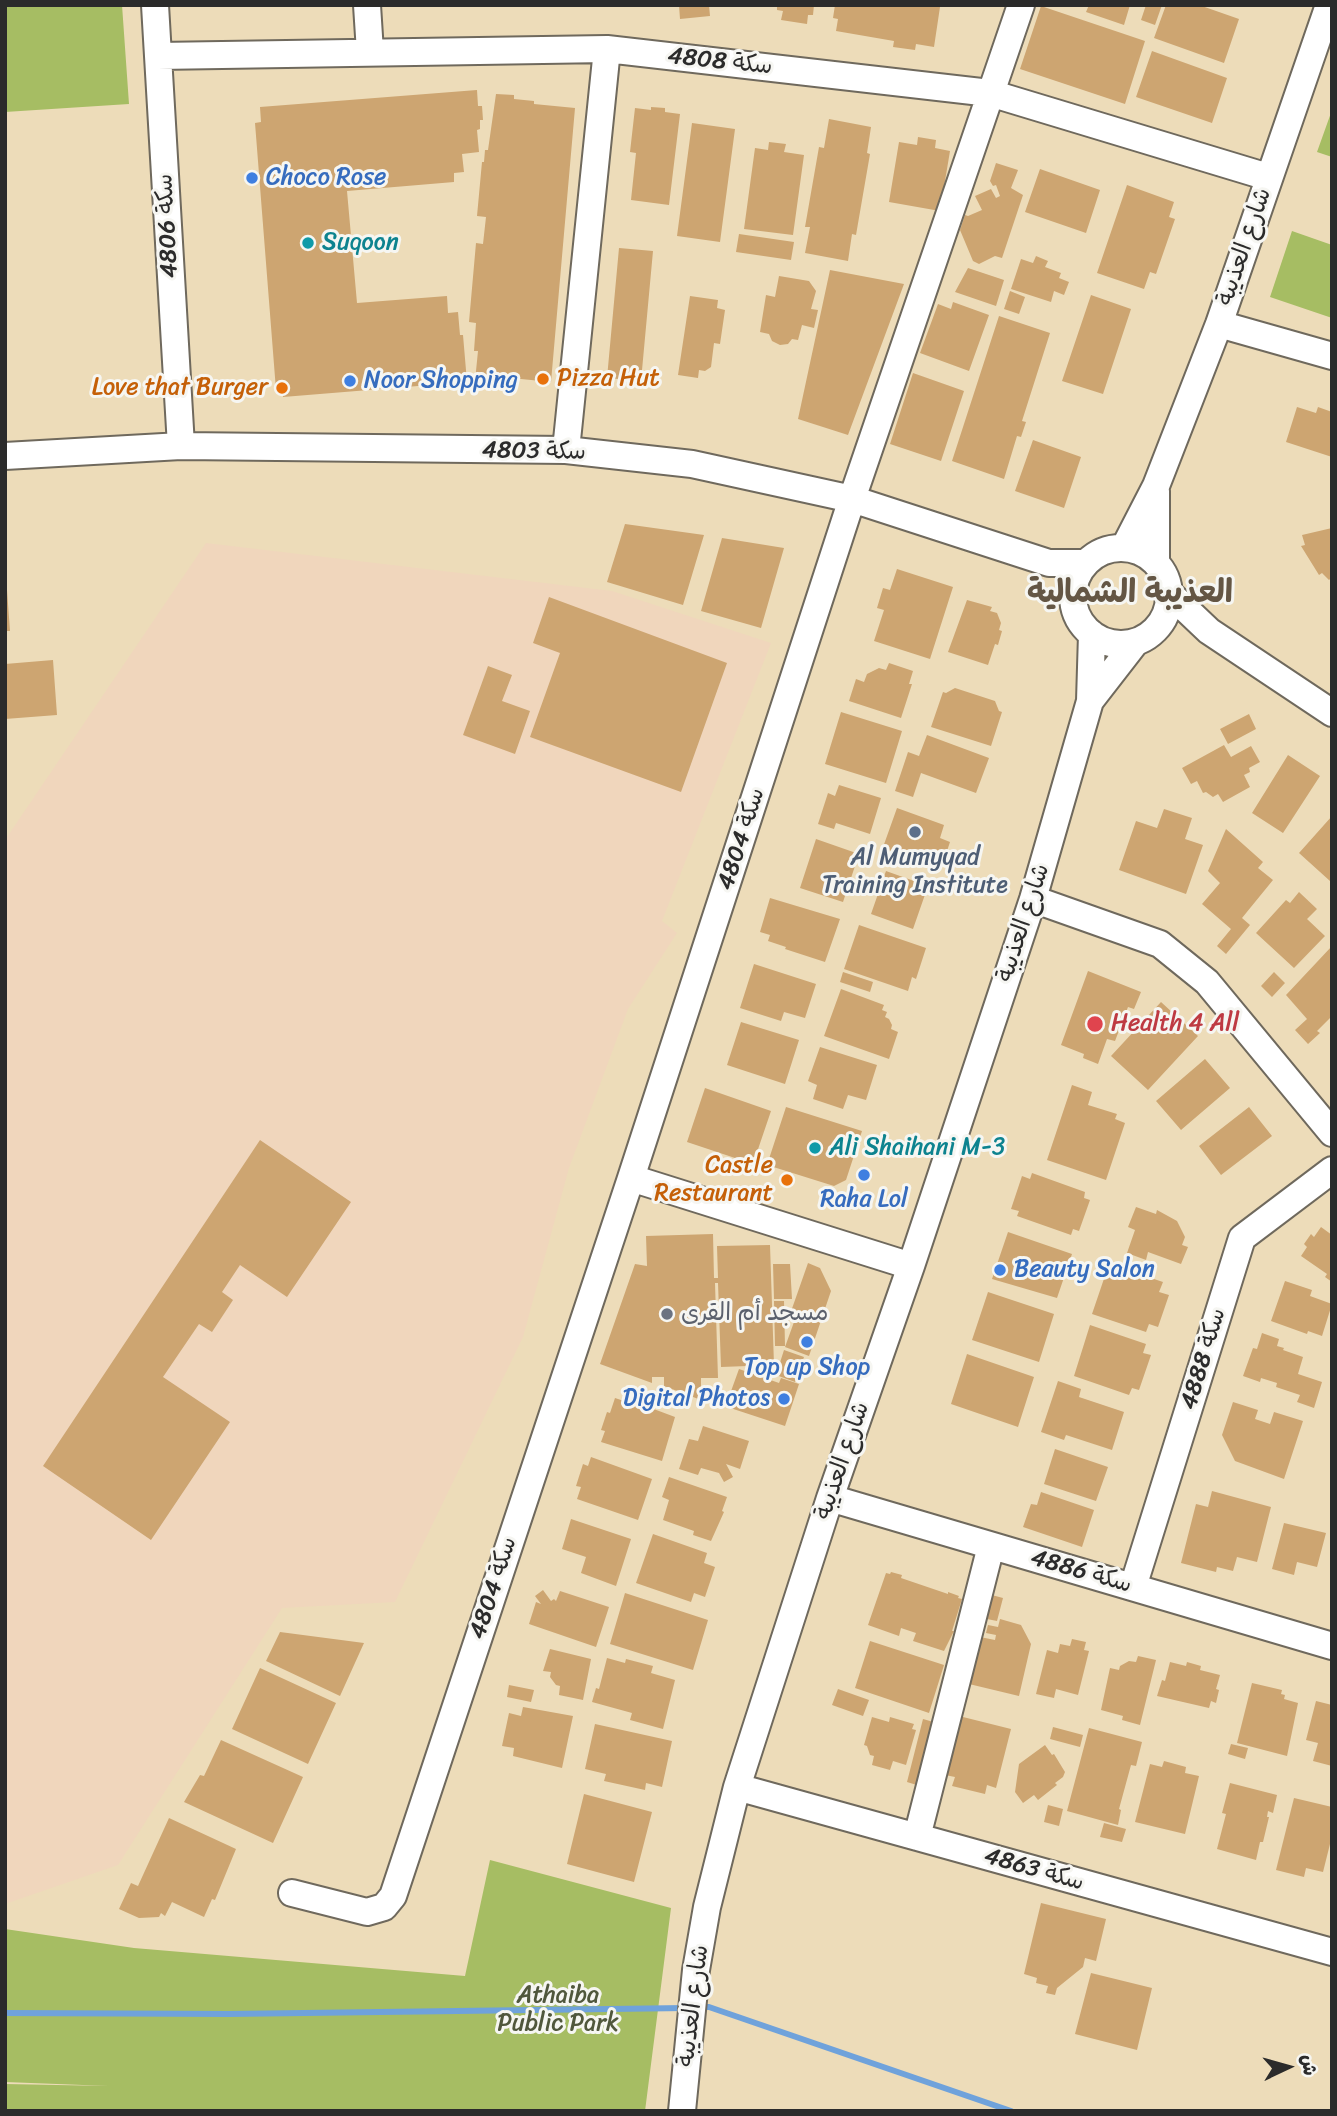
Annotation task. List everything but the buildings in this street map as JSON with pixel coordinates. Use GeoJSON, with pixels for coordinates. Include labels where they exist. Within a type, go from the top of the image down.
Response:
{"type":"FeatureCollection","features":[{"type":"Feature","properties":{"kind":"street","name":"سكة 4806"},"geometry":{"type":"LineString","coordinates":[[155,5],[181,446]]}},
{"type":"Feature","properties":{"kind":"street"},"geometry":{"type":"LineString","coordinates":[[367,5],[370,52]]}},
{"type":"Feature","properties":{"kind":"street","name":"سكة 4804"},"geometry":{"type":"LineString","coordinates":[[292,1893],[367,1912],[384,1907],[393,1896],[852,499],[1021,5]]}},
{"type":"Feature","properties":{"kind":"street","name":"شارع العذيبة"},"geometry":{"type":"LineString","coordinates":[[1124,548],[1156,486],[1219,324],[1329,5]]}},
{"type":"Feature","properties":{"kind":"street","name":"سكة 4808"},"geometry":{"type":"LineString","coordinates":[[158,56],[607,49],[990,93],[1268,177]]}},
{"type":"Feature","properties":{"kind":"street"},"geometry":{"type":"LineString","coordinates":[[566,450],[607,49]]}},
{"type":"Feature","properties":{"kind":"street"},"geometry":{"type":"LineString","coordinates":[[1219,324],[1332,356]]}},
{"type":"Feature","properties":{"kind":"street","name":"سكة 4803"},"geometry":{"type":"LineString","coordinates":[[5,456],[181,446],[566,450],[692,464],[852,499],[1049,563],[1086,563]]}},
{"type":"Feature","properties":{"kind":"street","name":"شارع العذيبة"},"geometry":{"type":"LineString","coordinates":[[1156,486],[1156,563]]}},
{"type":"Feature","properties":{"kind":"street"},"geometry":{"type":"LineString","coordinates":[[1124,548],[1142,552],[1156,563],[1168,583],[1170,594],[1169,606],[1159,627],[1148,637],[1135,643],[1112,644],[1091,634],[1076,614],[1073,601],[1076,579],[1086,563],[1097,554],[1124,548]]}},
{"type":"Feature","properties":{"kind":"street","name":"سكة 4803"},"geometry":{"type":"LineString","coordinates":[[1049,563],[1074,588]]}},
{"type":"Feature","properties":{"kind":"street"},"geometry":{"type":"LineString","coordinates":[[1170,594],[1209,631],[1332,713]]}},
{"type":"Feature","properties":{"kind":"street"},"geometry":{"type":"LineString","coordinates":[[1159,627],[1209,631]]}},
{"type":"Feature","properties":{"kind":"street","name":"شارع العذيبة"},"geometry":{"type":"LineString","coordinates":[[682,2111],[696,1970],[707,1907],[737,1787],[830,1498],[911,1266],[1033,898],[1090,701],[1091,634]]}},
{"type":"Feature","properties":{"kind":"street","name":"شارع العذيبة"},"geometry":{"type":"LineString","coordinates":[[1090,701],[1135,643]]}},
{"type":"Feature","properties":{"kind":"street"},"geometry":{"type":"LineString","coordinates":[[1033,898],[1160,944],[1207,982],[1332,1133]]}},
{"type":"Feature","properties":{"kind":"street","name":"سكة 4888"},"geometry":{"type":"LineString","coordinates":[[1133,1587],[1242,1238],[1332,1170]]}},
{"type":"Feature","properties":{"kind":"street"},"geometry":{"type":"LineString","coordinates":[[631,1178],[911,1266]]}},
{"type":"Feature","properties":{"kind":"street","name":"سكة 4886"},"geometry":{"type":"LineString","coordinates":[[830,1498],[1332,1646]]}},
{"type":"Feature","properties":{"kind":"street"},"geometry":{"type":"LineString","coordinates":[[918,1837],[991,1546]]}},
{"type":"Feature","properties":{"kind":"street","name":"سكة 4863"},"geometry":{"type":"LineString","coordinates":[[737,1787],[1332,1952]]}},
{"type":"Feature","properties":{"kind":"shaded area"},"geometry":{"type":"Polygon","coordinates":[[[206,543],[612,591],[771,643],[662,921],[677,933],[628,1009],[569,1168],[523,1337],[395,1602],[282,1608],[118,1865],[5,1904],[5,840],[206,543]]]}},
{"type":"Feature","properties":{"kind":"green space"},"geometry":{"type":"Polygon","coordinates":[[[5,5],[122,5],[129,104],[5,112],[5,5]]]}},
{"type":"Feature","properties":{"kind":"green space"},"geometry":{"type":"Polygon","coordinates":[[[1332,110],[1332,157],[1317,152],[1332,110]]]}},
{"type":"Feature","properties":{"kind":"green space"},"geometry":{"type":"Polygon","coordinates":[[[1292,231],[1332,245],[1332,318],[1270,297],[1292,231]]]}},
{"type":"Feature","properties":{"kind":"green space","name":"Athaiba Public Park"},"geometry":{"type":"Polygon","coordinates":[[[490,1860],[671,1908],[645,2111],[5,2111],[5,2084],[109,2086],[5,2082],[5,1929],[134,1948],[465,1976],[490,1860]]]}},
{"type":"Feature","properties":{"kind":"waterway"},"geometry":{"type":"LineString","coordinates":[[700,2007],[709,2007],[1011,2111]]}},
{"type":"Feature","properties":{"kind":"waterway"},"geometry":{"type":"LineString","coordinates":[[5,2013],[228,2014],[686,2008]]}},
{"type":"Feature","properties":{"kind":"place","name":"Choco Rose"},"geometry":{"type":"Point","coordinates":[252,178]}},
{"type":"Feature","properties":{"kind":"place","name":"Suqoon"},"geometry":{"type":"Point","coordinates":[308,243]}},
{"type":"Feature","properties":{"kind":"place","name":"Pizza Hut"},"geometry":{"type":"Point","coordinates":[543,379]}},
{"type":"Feature","properties":{"kind":"place","name":"Noor Shopping"},"geometry":{"type":"Point","coordinates":[350,381]}},
{"type":"Feature","properties":{"kind":"place","name":"Love that Burger"},"geometry":{"type":"Point","coordinates":[282,388]}},
{"type":"Feature","properties":{"kind":"place","name":"Al Mumyyad Training Institute"},"geometry":{"type":"Point","coordinates":[915,832]}},
{"type":"Feature","properties":{"kind":"place","name":"Health 4 All"},"geometry":{"type":"Point","coordinates":[1095,1024]}},
{"type":"Feature","properties":{"kind":"place","name":"Ali Shaihani M-3"},"geometry":{"type":"Point","coordinates":[815,1148]}},
{"type":"Feature","properties":{"kind":"place","name":"Raha Lol"},"geometry":{"type":"Point","coordinates":[864,1175]}},
{"type":"Feature","properties":{"kind":"place","name":"Castle Restaurant"},"geometry":{"type":"Point","coordinates":[787,1180]}},
{"type":"Feature","properties":{"kind":"place","name":"Beauty Salon"},"geometry":{"type":"Point","coordinates":[1000,1270]}},
{"type":"Feature","properties":{"kind":"place","name":"مسجد أم القرى"},"geometry":{"type":"Point","coordinates":[667,1314]}},
{"type":"Feature","properties":{"kind":"place","name":"Top up Shop"},"geometry":{"type":"Point","coordinates":[807,1342]}},
{"type":"Feature","properties":{"kind":"place","name":"Digital Photos"},"geometry":{"type":"Point","coordinates":[784,1399]}},
{"type":"Feature","properties":{"kind":"district","name":"العذيبة الشمالية"},"geometry":{"type":"Point","coordinates":[1130,594]}}]}
